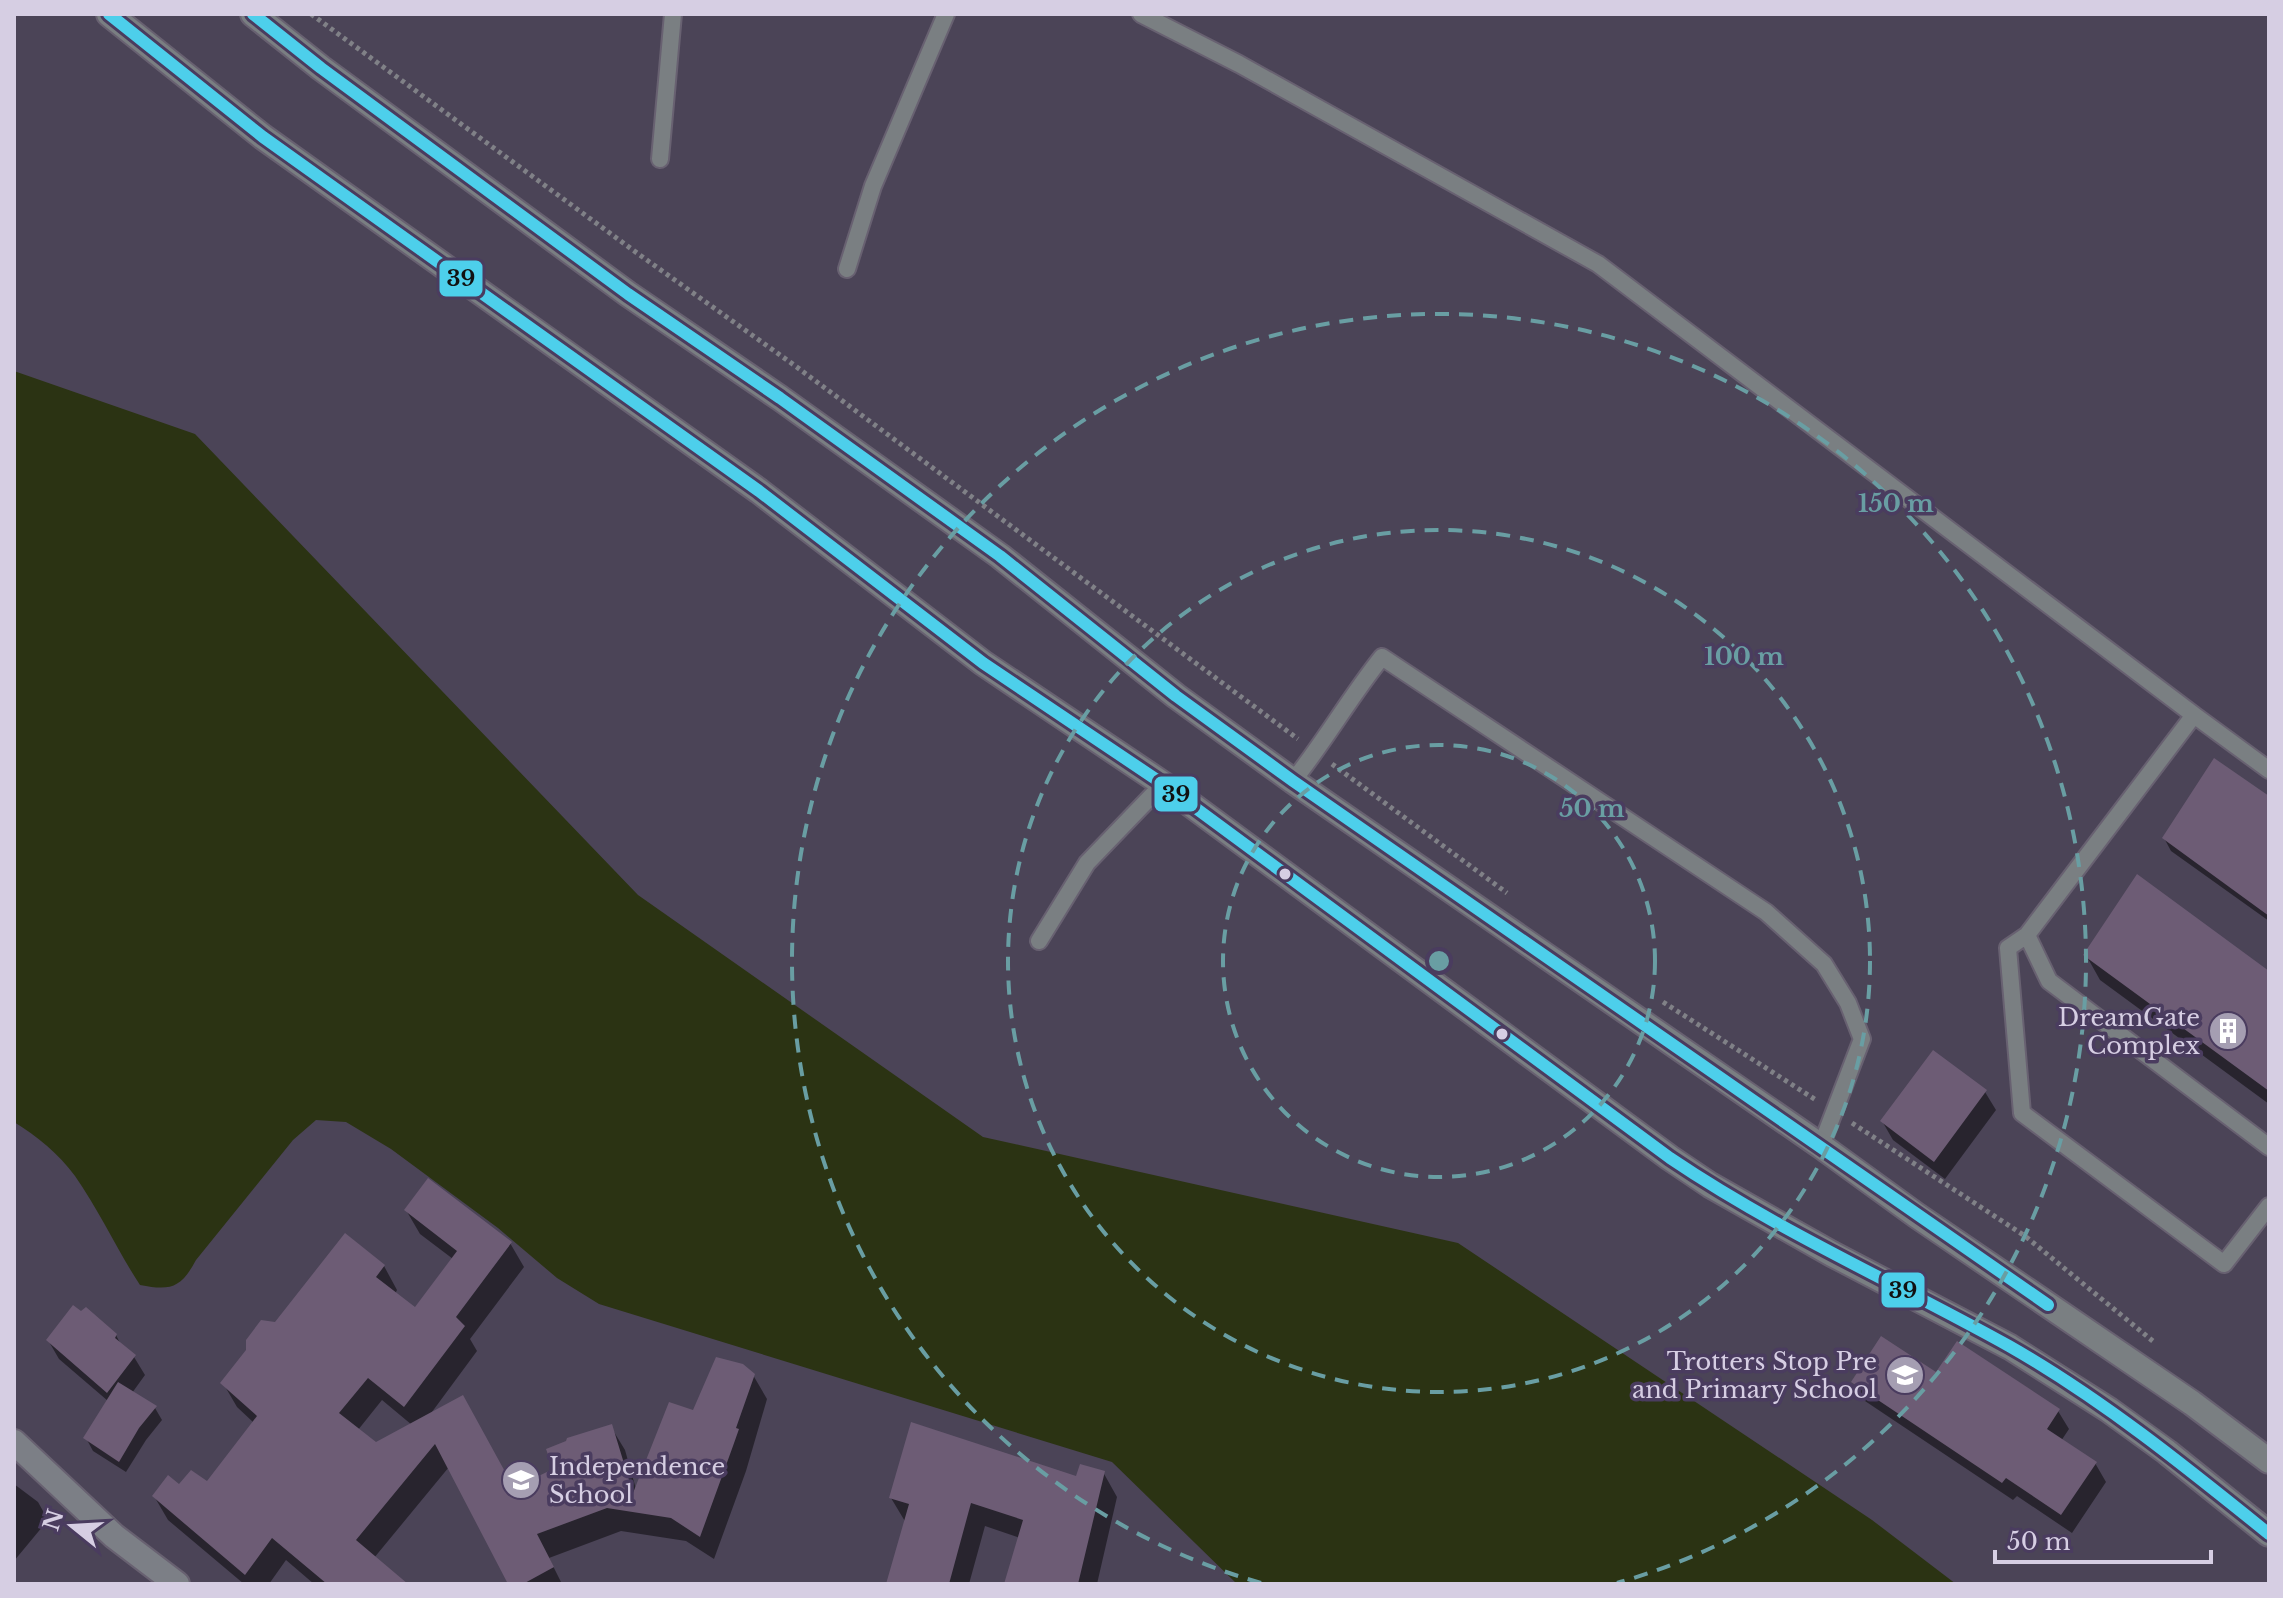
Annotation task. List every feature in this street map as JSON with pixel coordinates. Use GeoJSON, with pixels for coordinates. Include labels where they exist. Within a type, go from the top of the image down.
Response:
{"type":"FeatureCollection","features":[{"type":"Feature","properties":{"kind":"main road"},"geometry":{"type":"LineString","coordinates":[[14,1442],[114,1536],[177,1584]]}},
{"type":"Feature","properties":{"kind":"street"},"geometry":{"type":"LineString","coordinates":[[109,14],[263,137],[759,491],[983,663],[1163,784],[1670,1158],[1710,1185],[1819,1247],[2010,1347],[2109,1410],[2269,1534]]}},
{"type":"Feature","properties":{"kind":"street"},"geometry":{"type":"LineString","coordinates":[[253,14],[321,68],[628,294],[780,398],[1000,556],[1176,696],[1293,781],[1916,1215],[2192,1403],[2269,1461]]}},
{"type":"Feature","properties":{"kind":"lane"},"geometry":{"type":"LineString","coordinates":[[660,159],[673,14]]}},
{"type":"Feature","properties":{"kind":"lane"},"geometry":{"type":"LineString","coordinates":[[847,269],[873,186],[946,14]]}},
{"type":"Feature","properties":{"kind":"lane"},"geometry":{"type":"LineString","coordinates":[[1141,14],[1239,64],[1598,264],[2269,770]]}},
{"type":"Feature","properties":{"kind":"lane"},"geometry":{"type":"LineString","coordinates":[[1293,781],[1382,657],[1766,912],[1824,964],[1848,1003],[1862,1039],[1821,1146]]}},
{"type":"Feature","properties":{"kind":"lane"},"geometry":{"type":"LineString","coordinates":[[2194,715],[2027,935],[2008,948],[2022,1113],[2224,1264],[2269,1206]]}},
{"type":"Feature","properties":{"kind":"lane"},"geometry":{"type":"LineString","coordinates":[[1039,941],[1087,863],[1163,784]]}},
{"type":"Feature","properties":{"kind":"lane"},"geometry":{"type":"LineString","coordinates":[[2027,935],[2049,981],[2269,1147]]}},
{"type":"Feature","properties":{"kind":"path"},"geometry":{"type":"LineString","coordinates":[[311,14],[807,374],[1513,898]]}},
{"type":"Feature","properties":{"kind":"path"},"geometry":{"type":"LineString","coordinates":[[1653,995],[2025,1236],[2162,1349]]}},
{"type":"Feature","properties":{"kind":"shaded area"},"geometry":{"type":"Polygon","coordinates":[[[14,371],[195,434],[638,895],[983,1137],[1458,1243],[1872,1520],[1956,1584],[1237,1584],[1112,1462],[599,1304],[557,1278],[498,1228],[391,1149],[346,1122],[316,1120],[293,1140],[180,1282],[160,1288],[140,1285],[75,1176],[47,1146],[14,1122],[14,371]]]}},
{"type":"Feature","properties":{"kind":"building"},"geometry":{"type":"Polygon","coordinates":[[[2214,758],[2269,796],[2269,916],[2162,838],[2214,758]]]}},
{"type":"Feature","properties":{"kind":"building","name":"DreamGate Complex"},"geometry":{"type":"Polygon","coordinates":[[[2137,874],[2269,971],[2269,1091],[2083,955],[2137,874]]]}},
{"type":"Feature","properties":{"kind":"building"},"geometry":{"type":"Polygon","coordinates":[[[1933,1050],[1987,1090],[1934,1162],[1880,1121],[1933,1050]]]}},
{"type":"Feature","properties":{"kind":"building"},"geometry":{"type":"Polygon","coordinates":[[[428,1178],[512,1242],[456,1317],[465,1326],[404,1407],[368,1378],[339,1413],[376,1442],[463,1395],[514,1488],[553,1469],[546,1449],[567,1438],[612,1424],[633,1493],[669,1402],[693,1410],[716,1357],[743,1364],[755,1374],[736,1428],[739,1429],[700,1537],[671,1518],[607,1508],[537,1534],[554,1567],[523,1584],[508,1584],[435,1444],[356,1540],[408,1584],[327,1584],[272,1538],[245,1575],[152,1496],[168,1475],[179,1484],[191,1470],[207,1481],[257,1416],[220,1383],[246,1350],[246,1340],[261,1320],[275,1322],[345,1233],[385,1265],[376,1277],[415,1307],[457,1251],[404,1210],[428,1178]]]}},
{"type":"Feature","properties":{"kind":"building"},"geometry":{"type":"Polygon","coordinates":[[[73,1305],[81,1311],[86,1307],[136,1355],[107,1393],[46,1340],[73,1305]]]}},
{"type":"Feature","properties":{"kind":"building"},"geometry":{"type":"Polygon","coordinates":[[[1881,1336],[1936,1372],[1957,1341],[2060,1409],[2047,1429],[2097,1462],[2061,1515],[2006,1478],[2002,1483],[1851,1382],[1881,1336]]]}},
{"type":"Feature","properties":{"kind":"building"},"geometry":{"type":"Polygon","coordinates":[[[118,1382],[157,1406],[139,1428],[119,1462],[83,1438],[118,1382]]]}},
{"type":"Feature","properties":{"kind":"building"},"geometry":{"type":"Polygon","coordinates":[[[911,1422],[1076,1476],[1080,1464],[1105,1471],[1078,1584],[1004,1584],[1023,1520],[971,1503],[949,1584],[886,1584],[909,1504],[889,1498],[911,1422]]]}},
{"type":"Feature","properties":{"kind":"transit line","name":"39"},"geometry":{"type":"LineString","coordinates":[[109,14],[263,137],[759,491],[983,663],[1163,784],[1670,1158],[1795,1233],[2009,1346],[2077,1388],[2143,1435],[2269,1534]]}},
{"type":"Feature","properties":{"kind":"transit line","name":"39"},"geometry":{"type":"LineString","coordinates":[[253,14],[321,68],[628,294],[780,398],[1000,556],[1176,696],[1293,781],[2048,1305]]}},
{"type":"Feature","properties":{"kind":"place","name":"DreamGate Complex"},"geometry":{"type":"Point","coordinates":[2228,1031]}},
{"type":"Feature","properties":{"kind":"place","name":"Trotters Stop Pre and Primary School"},"geometry":{"type":"Point","coordinates":[1905,1375]}},
{"type":"Feature","properties":{"kind":"place","name":"Independence School"},"geometry":{"type":"Point","coordinates":[521,1480]}}]}
